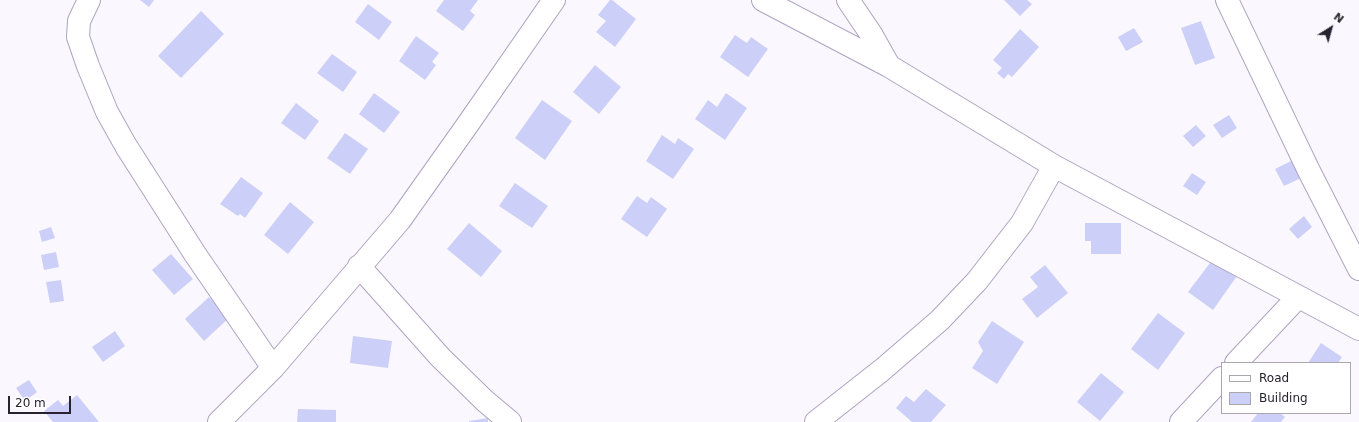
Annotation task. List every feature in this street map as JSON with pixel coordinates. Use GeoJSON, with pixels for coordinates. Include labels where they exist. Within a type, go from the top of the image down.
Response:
{"type":"FeatureCollection","features":[{"type":"Feature","properties":{"kind":"street"},"geometry":{"type":"LineString","coordinates":[[89,0],[79,21],[78,37],[107,112],[126,146],[195,254],[273,368]]}},
{"type":"Feature","properties":{"kind":"street"},"geometry":{"type":"LineString","coordinates":[[219,422],[273,368],[400,220],[554,0]]}},
{"type":"Feature","properties":{"kind":"street"},"geometry":{"type":"LineString","coordinates":[[763,0],[795,8],[1054,166],[1359,329]]}},
{"type":"Feature","properties":{"kind":"street"},"geometry":{"type":"LineString","coordinates":[[848,0],[872,34],[889,66]]}},
{"type":"Feature","properties":{"kind":"street"},"geometry":{"type":"LineString","coordinates":[[1227,0],[1306,164],[1359,269]]}},
{"type":"Feature","properties":{"kind":"street"},"geometry":{"type":"LineString","coordinates":[[816,422],[882,370],[940,320],[978,281],[1022,222],[1054,166]]}},
{"type":"Feature","properties":{"kind":"street"},"geometry":{"type":"LineString","coordinates":[[359,266],[440,357],[485,401],[510,422]]}},
{"type":"Feature","properties":{"kind":"street"},"geometry":{"type":"LineString","coordinates":[[1237,362],[1298,297]]}},
{"type":"Feature","properties":{"kind":"street"},"geometry":{"type":"LineString","coordinates":[[1181,422],[1221,379]]}},
{"type":"Feature","properties":{"kind":"building"},"geometry":{"type":"Polygon","coordinates":[[[140,0],[154,0],[149,7],[140,0]]]}},
{"type":"Feature","properties":{"kind":"building"},"geometry":{"type":"Polygon","coordinates":[[[444,0],[478,0],[470,11],[475,15],[463,31],[436,11],[444,0]]]}},
{"type":"Feature","properties":{"kind":"building"},"geometry":{"type":"Polygon","coordinates":[[[610,0],[636,19],[615,47],[596,32],[606,21],[598,15],[610,0]]]}},
{"type":"Feature","properties":{"kind":"building"},"geometry":{"type":"Polygon","coordinates":[[[1004,0],[1027,0],[1032,4],[1020,16],[1004,0]]]}},
{"type":"Feature","properties":{"kind":"building"},"geometry":{"type":"Polygon","coordinates":[[[368,4],[392,22],[379,40],[355,22],[368,4]]]}},
{"type":"Feature","properties":{"kind":"building"},"geometry":{"type":"Polygon","coordinates":[[[201,11],[224,34],[181,78],[158,56],[201,11]]]}},
{"type":"Feature","properties":{"kind":"building"},"geometry":{"type":"Polygon","coordinates":[[[1201,21],[1215,58],[1195,65],[1181,28],[1201,21]]]}},
{"type":"Feature","properties":{"kind":"building"},"geometry":{"type":"Polygon","coordinates":[[[1134,28],[1143,42],[1126,51],[1118,37],[1134,28]]]}},
{"type":"Feature","properties":{"kind":"building"},"geometry":{"type":"Polygon","coordinates":[[[1020,29],[1039,47],[1012,77],[1008,74],[1004,79],[997,73],[1002,68],[993,60],[1020,29]]]}},
{"type":"Feature","properties":{"kind":"building"},"geometry":{"type":"Polygon","coordinates":[[[735,35],[747,43],[751,37],[768,49],[748,77],[720,57],[735,35]]]}},
{"type":"Feature","properties":{"kind":"building"},"geometry":{"type":"Polygon","coordinates":[[[416,36],[439,53],[432,62],[436,65],[425,80],[399,61],[416,36]]]}},
{"type":"Feature","properties":{"kind":"building"},"geometry":{"type":"Polygon","coordinates":[[[332,54],[357,72],[343,92],[317,73],[332,54]]]}},
{"type":"Feature","properties":{"kind":"building"},"geometry":{"type":"Polygon","coordinates":[[[595,65],[621,87],[599,114],[573,92],[595,65]]]}},
{"type":"Feature","properties":{"kind":"building"},"geometry":{"type":"Polygon","coordinates":[[[374,93],[400,112],[384,133],[359,114],[374,93]]]}},
{"type":"Feature","properties":{"kind":"building"},"geometry":{"type":"Polygon","coordinates":[[[726,93],[747,108],[725,140],[695,119],[708,100],[717,107],[726,93]]]}},
{"type":"Feature","properties":{"kind":"building"},"geometry":{"type":"Polygon","coordinates":[[[542,100],[572,121],[545,160],[515,138],[542,100]]]}},
{"type":"Feature","properties":{"kind":"building"},"geometry":{"type":"Polygon","coordinates":[[[296,103],[319,121],[305,140],[281,123],[296,103]]]}},
{"type":"Feature","properties":{"kind":"building"},"geometry":{"type":"Polygon","coordinates":[[[1229,115],[1237,128],[1222,138],[1213,125],[1229,115]]]}},
{"type":"Feature","properties":{"kind":"building"},"geometry":{"type":"Polygon","coordinates":[[[1196,125],[1206,136],[1193,147],[1183,136],[1196,125]]]}},
{"type":"Feature","properties":{"kind":"building"},"geometry":{"type":"Polygon","coordinates":[[[345,133],[368,149],[350,174],[327,158],[345,133]]]}},
{"type":"Feature","properties":{"kind":"building"},"geometry":{"type":"Polygon","coordinates":[[[662,135],[675,144],[678,138],[694,149],[673,179],[646,161],[662,135]]]}},
{"type":"Feature","properties":{"kind":"building"},"geometry":{"type":"Polygon","coordinates":[[[1293,160],[1301,178],[1284,186],[1275,169],[1293,160]]]}},
{"type":"Feature","properties":{"kind":"building"},"geometry":{"type":"Polygon","coordinates":[[[1192,173],[1206,182],[1197,195],[1183,186],[1192,173]]]}},
{"type":"Feature","properties":{"kind":"building"},"geometry":{"type":"Polygon","coordinates":[[[241,177],[263,193],[245,218],[240,214],[238,216],[220,204],[241,177]]]}},
{"type":"Feature","properties":{"kind":"building"},"geometry":{"type":"Polygon","coordinates":[[[515,183],[548,206],[532,228],[499,206],[515,183]]]}},
{"type":"Feature","properties":{"kind":"building"},"geometry":{"type":"Polygon","coordinates":[[[637,196],[647,203],[651,197],[667,209],[647,237],[621,219],[637,196]]]}},
{"type":"Feature","properties":{"kind":"building"},"geometry":{"type":"Polygon","coordinates":[[[290,202],[314,222],[288,254],[264,235],[290,202]]]}},
{"type":"Feature","properties":{"kind":"building"},"geometry":{"type":"Polygon","coordinates":[[[1304,216],[1312,227],[1298,239],[1289,229],[1304,216]]]}},
{"type":"Feature","properties":{"kind":"building"},"geometry":{"type":"Polygon","coordinates":[[[469,223],[502,251],[481,277],[447,249],[469,223]]]}},
{"type":"Feature","properties":{"kind":"building"},"geometry":{"type":"Polygon","coordinates":[[[1085,223],[1121,223],[1121,254],[1091,254],[1091,241],[1085,241],[1085,223]]]}},
{"type":"Feature","properties":{"kind":"building"},"geometry":{"type":"Polygon","coordinates":[[[51,227],[55,238],[42,242],[39,231],[51,227]]]}},
{"type":"Feature","properties":{"kind":"building"},"geometry":{"type":"Polygon","coordinates":[[[56,252],[59,267],[44,270],[41,255],[56,252]]]}},
{"type":"Feature","properties":{"kind":"building"},"geometry":{"type":"Polygon","coordinates":[[[171,254],[193,279],[174,295],[152,270],[171,254]]]}},
{"type":"Feature","properties":{"kind":"building"},"geometry":{"type":"Polygon","coordinates":[[[1213,259],[1237,276],[1213,310],[1188,292],[1213,259]]]}},
{"type":"Feature","properties":{"kind":"building"},"geometry":{"type":"Polygon","coordinates":[[[1045,265],[1068,293],[1037,318],[1022,299],[1038,287],[1030,277],[1045,265]]]}},
{"type":"Feature","properties":{"kind":"building"},"geometry":{"type":"Polygon","coordinates":[[[61,280],[64,301],[50,303],[46,282],[61,280]]]}},
{"type":"Feature","properties":{"kind":"building"},"geometry":{"type":"Polygon","coordinates":[[[209,297],[229,318],[204,341],[185,319],[209,297]]]}},
{"type":"Feature","properties":{"kind":"building"},"geometry":{"type":"Polygon","coordinates":[[[1158,313],[1185,333],[1158,370],[1131,349],[1158,313]]]}},
{"type":"Feature","properties":{"kind":"building"},"geometry":{"type":"Polygon","coordinates":[[[992,321],[1024,342],[997,384],[972,368],[983,351],[978,342],[992,321]]]}},
{"type":"Feature","properties":{"kind":"building"},"geometry":{"type":"Polygon","coordinates":[[[115,331],[125,346],[103,362],[92,347],[115,331]]]}},
{"type":"Feature","properties":{"kind":"building"},"geometry":{"type":"Polygon","coordinates":[[[353,336],[392,341],[388,368],[350,363],[353,336]]]}},
{"type":"Feature","properties":{"kind":"building"},"geometry":{"type":"Polygon","coordinates":[[[1321,343],[1342,357],[1339,362],[1309,362],[1321,343]]]}},
{"type":"Feature","properties":{"kind":"building"},"geometry":{"type":"Polygon","coordinates":[[[1101,373],[1124,392],[1100,421],[1077,402],[1101,373]]]}},
{"type":"Feature","properties":{"kind":"building"},"geometry":{"type":"Polygon","coordinates":[[[29,380],[37,392],[25,401],[16,388],[29,380]]]}},
{"type":"Feature","properties":{"kind":"building"},"geometry":{"type":"Polygon","coordinates":[[[926,389],[946,405],[931,422],[912,422],[896,408],[906,396],[914,402],[926,389]]]}},
{"type":"Feature","properties":{"kind":"building"},"geometry":{"type":"Polygon","coordinates":[[[77,395],[99,422],[53,422],[44,411],[58,400],[63,406],[77,395]]]}},
{"type":"Feature","properties":{"kind":"building"},"geometry":{"type":"Polygon","coordinates":[[[298,409],[336,410],[336,422],[297,422],[298,409]]]}},
{"type":"Feature","properties":{"kind":"building"},"geometry":{"type":"Polygon","coordinates":[[[1257,414],[1281,414],[1285,417],[1281,422],[1251,422],[1257,414]]]}},
{"type":"Feature","properties":{"kind":"building"},"geometry":{"type":"Polygon","coordinates":[[[488,418],[488,422],[469,422],[469,421],[488,418]]]}}]}
